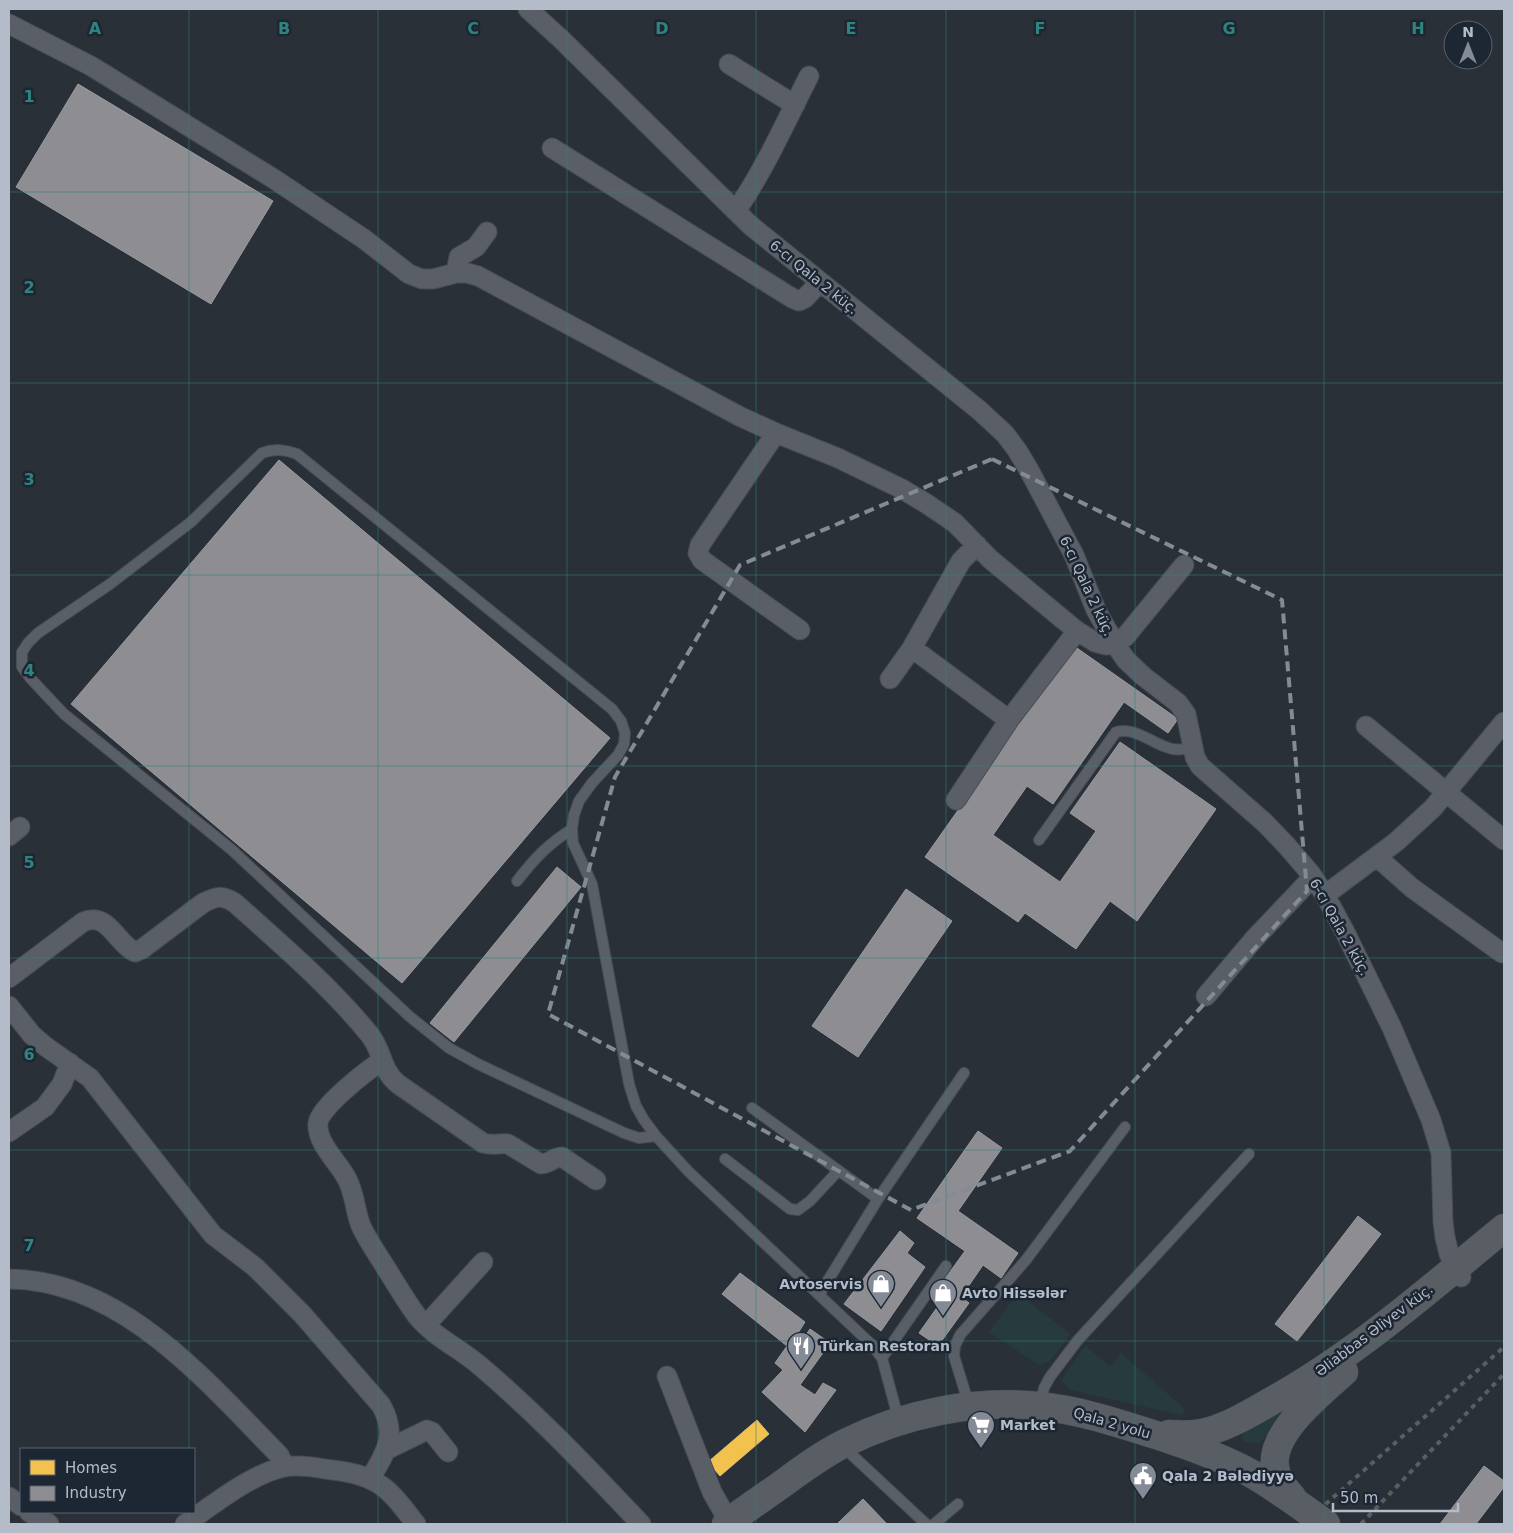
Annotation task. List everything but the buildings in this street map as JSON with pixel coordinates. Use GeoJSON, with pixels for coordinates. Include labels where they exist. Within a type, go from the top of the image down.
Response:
{"type":"FeatureCollection","features":[{"type":"Feature","properties":{"kind":"main road","name":"Əliabbas Əliyev küç."},"geometry":{"type":"LineString","coordinates":[[1148,1433],[1181,1435],[1201,1433],[1224,1426],[1307,1380],[1345,1356],[1458,1273],[1504,1228]]}},
{"type":"Feature","properties":{"kind":"main road"},"geometry":{"type":"LineString","coordinates":[[1299,1514],[1278,1479],[1275,1467],[1275,1456],[1283,1434],[1302,1411],[1344,1372],[1458,1273],[1504,1243]]}},
{"type":"Feature","properties":{"kind":"main road","name":"Qala 2 yolu"},"geometry":{"type":"LineString","coordinates":[[735,1524],[809,1464],[843,1444],[872,1431],[933,1412],[970,1406],[1004,1404],[1040,1406],[1112,1421],[1194,1448],[1234,1477],[1299,1514],[1326,1524]]}},
{"type":"Feature","properties":{"kind":"main road"},"geometry":{"type":"LineString","coordinates":[[1234,1477],[1233,1436],[1236,1427],[1244,1416]]}},
{"type":"Feature","properties":{"kind":"main road","name":"Qala 2 yolu"},"geometry":{"type":"LineString","coordinates":[[735,1524],[852,1455],[876,1444],[937,1425],[972,1419],[1006,1417],[1037,1419],[1109,1434],[1234,1477]]}},
{"type":"Feature","properties":{"kind":"main road"},"geometry":{"type":"LineString","coordinates":[[1234,1477],[1251,1462],[1278,1446]]}},
{"type":"Feature","properties":{"kind":"street","name":"6-cı Qala 2 küç."},"geometry":{"type":"LineString","coordinates":[[528,9],[561,39],[750,225],[979,410],[1005,434],[1017,450],[1065,538],[1083,575],[1096,610],[1126,660],[1178,703],[1186,714],[1195,757],[1200,766],[1265,823],[1313,877],[1325,895],[1388,1019],[1431,1120],[1440,1153],[1445,1238],[1449,1254],[1458,1273]]}},
{"type":"Feature","properties":{"kind":"street"},"geometry":{"type":"LineString","coordinates":[[9,24],[91,66],[274,180],[364,239],[409,274],[422,279],[432,279],[456,273],[478,276],[721,407],[776,434],[817,448],[902,489],[943,514],[968,535],[990,559],[1077,631],[1095,642],[1106,645],[1115,644],[1132,630],[1184,565]]}},
{"type":"Feature","properties":{"kind":"street"},"geometry":{"type":"LineString","coordinates":[[729,64],[795,105]]}},
{"type":"Feature","properties":{"kind":"street"},"geometry":{"type":"LineString","coordinates":[[736,211],[756,182],[809,76]]}},
{"type":"Feature","properties":{"kind":"street"},"geometry":{"type":"LineString","coordinates":[[552,148],[792,298],[799,301],[805,298],[820,282]]}},
{"type":"Feature","properties":{"kind":"street"},"geometry":{"type":"LineString","coordinates":[[456,273],[459,257],[476,247],[487,232]]}},
{"type":"Feature","properties":{"kind":"street"},"geometry":{"type":"LineString","coordinates":[[776,434],[700,545],[698,553],[702,560],[800,630]]}},
{"type":"Feature","properties":{"kind":"street"},"geometry":{"type":"LineString","coordinates":[[890,680],[912,648],[961,561],[977,545]]}},
{"type":"Feature","properties":{"kind":"street"},"geometry":{"type":"LineString","coordinates":[[956,800],[1010,720],[1077,631]]}},
{"type":"Feature","properties":{"kind":"street"},"geometry":{"type":"LineString","coordinates":[[912,648],[1010,720]]}},
{"type":"Feature","properties":{"kind":"street"},"geometry":{"type":"LineString","coordinates":[[1325,895],[1377,857],[1433,808],[1504,722]]}},
{"type":"Feature","properties":{"kind":"street"},"geometry":{"type":"LineString","coordinates":[[1366,726],[1504,840]]}},
{"type":"Feature","properties":{"kind":"street"},"geometry":{"type":"LineString","coordinates":[[1377,857],[1412,888],[1502,953]]}},
{"type":"Feature","properties":{"kind":"street"},"geometry":{"type":"LineString","coordinates":[[1206,996],[1268,924],[1313,877]]}},
{"type":"Feature","properties":{"kind":"street"},"geometry":{"type":"LineString","coordinates":[[9,978],[83,922],[90,919],[97,919],[104,923],[129,949],[135,952],[142,949],[203,903],[213,898],[225,897],[322,981],[371,1037],[387,1073],[398,1084],[483,1143],[490,1146],[508,1144],[541,1164],[546,1164],[557,1157],[562,1158],[596,1180]]}},
{"type":"Feature","properties":{"kind":"street"},"geometry":{"type":"LineString","coordinates":[[9,1006],[32,1034],[45,1046],[90,1078],[213,1235],[255,1267],[302,1314],[381,1405],[387,1415],[390,1430],[388,1449],[370,1479]]}},
{"type":"Feature","properties":{"kind":"street"},"geometry":{"type":"LineString","coordinates":[[382,1061],[367,1070],[323,1112],[318,1122],[319,1132],[325,1147],[350,1184],[360,1225],[408,1302],[426,1326],[478,1364],[547,1427],[641,1524]]}},
{"type":"Feature","properties":{"kind":"street"},"geometry":{"type":"LineString","coordinates":[[9,1132],[50,1101],[62,1084],[70,1063]]}},
{"type":"Feature","properties":{"kind":"street"},"geometry":{"type":"LineString","coordinates":[[426,1326],[483,1262]]}},
{"type":"Feature","properties":{"kind":"street"},"geometry":{"type":"LineString","coordinates":[[9,1279],[31,1279],[62,1286],[91,1298],[139,1324],[186,1361],[279,1454],[285,1467]]}},
{"type":"Feature","properties":{"kind":"street"},"geometry":{"type":"LineString","coordinates":[[667,1376],[712,1492],[735,1524]]}},
{"type":"Feature","properties":{"kind":"street"},"geometry":{"type":"LineString","coordinates":[[388,1449],[428,1430],[432,1432],[448,1452]]}},
{"type":"Feature","properties":{"kind":"street"},"geometry":{"type":"LineString","coordinates":[[185,1524],[231,1492],[270,1471],[285,1467],[308,1467],[349,1472],[370,1479],[384,1487],[416,1524]]}},
{"type":"Feature","properties":{"kind":"street"},"geometry":{"type":"LineString","coordinates":[[9,1497],[20,1505]]}},
{"type":"Feature","properties":{"kind":"street"},"geometry":{"type":"LineString","coordinates":[[31,1513],[49,1524]]}},
{"type":"Feature","properties":{"kind":"lane"},"geometry":{"type":"LineString","coordinates":[[656,1136],[639,1138],[624,1133],[478,1064],[450,1048],[409,1016],[232,850],[64,714],[31,680],[22,667],[22,652],[28,643],[38,632],[110,584],[191,522],[262,453],[276,450],[297,454],[612,709],[621,721],[626,733],[624,744],[618,755],[592,783],[579,801],[572,828],[573,843],[592,884],[629,1084],[636,1106],[656,1136],[688,1171],[872,1345],[882,1358],[899,1422]]}},
{"type":"Feature","properties":{"kind":"lane"},"geometry":{"type":"LineString","coordinates":[[1038,840],[1116,732],[1123,730],[1132,731],[1169,748],[1180,750],[1193,748]]}},
{"type":"Feature","properties":{"kind":"lane"},"geometry":{"type":"LineString","coordinates":[[517,881],[538,855],[554,840],[572,828]]}},
{"type":"Feature","properties":{"kind":"lane"},"geometry":{"type":"LineString","coordinates":[[819,1295],[878,1199],[964,1073]]}},
{"type":"Feature","properties":{"kind":"lane"},"geometry":{"type":"LineString","coordinates":[[752,1108],[878,1199]]}},
{"type":"Feature","properties":{"kind":"lane"},"geometry":{"type":"LineString","coordinates":[[970,1406],[954,1356],[955,1346],[960,1335],[1026,1260],[1125,1127]]}},
{"type":"Feature","properties":{"kind":"lane"},"geometry":{"type":"LineString","coordinates":[[1040,1406],[1044,1388],[1050,1376],[1078,1340],[1250,1154]]}},
{"type":"Feature","properties":{"kind":"lane"},"geometry":{"type":"LineString","coordinates":[[725,1159],[790,1209],[798,1210],[810,1201],[838,1171]]}},
{"type":"Feature","properties":{"kind":"lane"},"geometry":{"type":"LineString","coordinates":[[882,1358],[946,1266]]}},
{"type":"Feature","properties":{"kind":"lane"},"geometry":{"type":"LineString","coordinates":[[852,1455],[926,1524]]}},
{"type":"Feature","properties":{"kind":"lane"},"geometry":{"type":"LineString","coordinates":[[934,1524],[958,1504]]}},
{"type":"Feature","properties":{"kind":"highlighted area"},"geometry":{"type":"Polygon","coordinates":[[[992,459],[1282,600],[1307,891],[1070,1151],[911,1210],[548,1014],[615,777],[740,565],[992,459]]]}},
{"type":"Feature","properties":{"kind":"green space"},"geometry":{"type":"Polygon","coordinates":[[[1018,1293],[1070,1334],[1050,1361],[1039,1365],[989,1332],[1018,1293]]]}},
{"type":"Feature","properties":{"kind":"green space"},"geometry":{"type":"Polygon","coordinates":[[[1085,1346],[1110,1366],[1121,1353],[1186,1410],[1181,1415],[1070,1390],[1061,1380],[1085,1346]]]}},
{"type":"Feature","properties":{"kind":"green space"},"geometry":{"type":"Polygon","coordinates":[[[1329,1374],[1259,1443],[1246,1442],[1242,1438],[1243,1431],[1329,1374]]]}},
{"type":"Feature","properties":{"kind":"railway"},"geometry":{"type":"LineString","coordinates":[[1303,1524],[1504,1347]]}},
{"type":"Feature","properties":{"kind":"railway"},"geometry":{"type":"LineString","coordinates":[[1361,1524],[1504,1374]]}},
{"type":"Feature","properties":{"kind":"place","name":"Avtoservis"},"geometry":{"type":"Point","coordinates":[881,1308]}},
{"type":"Feature","properties":{"kind":"place","name":"Avto Hissələr"},"geometry":{"type":"Point","coordinates":[943,1317]}},
{"type":"Feature","properties":{"kind":"place","name":"Türkan Restoran"},"geometry":{"type":"Point","coordinates":[801,1370]}},
{"type":"Feature","properties":{"kind":"place","name":"Market"},"geometry":{"type":"Point","coordinates":[981,1449]}},
{"type":"Feature","properties":{"kind":"place","name":"Qala 2 Bələdiyyə"},"geometry":{"type":"Point","coordinates":[1143,1500]}}]}
